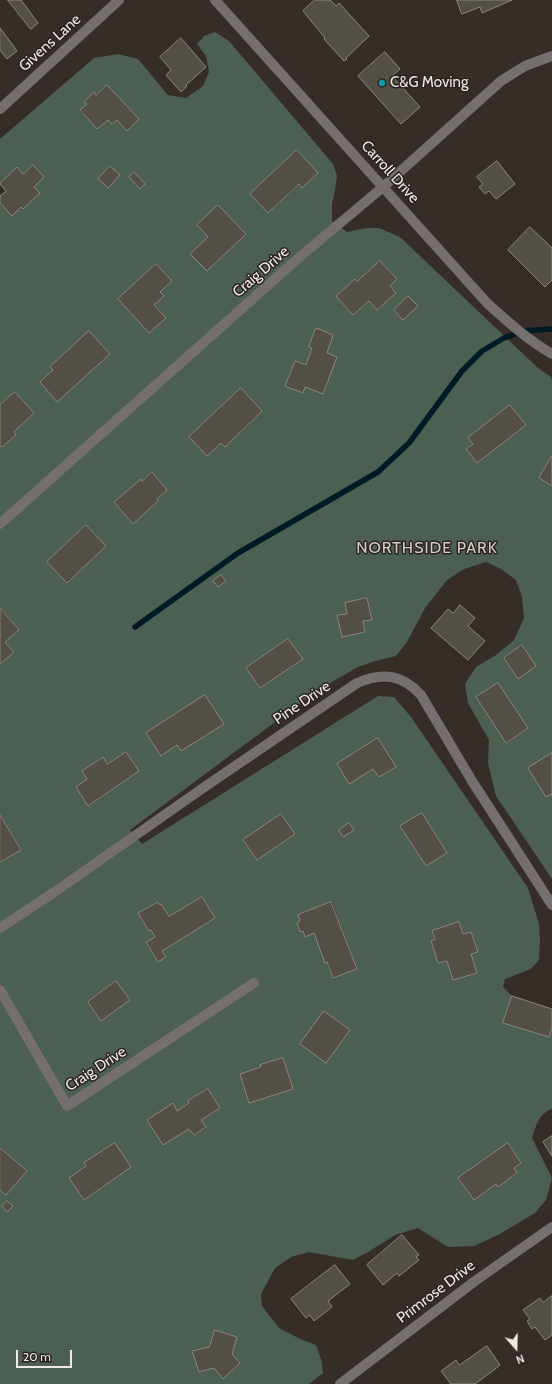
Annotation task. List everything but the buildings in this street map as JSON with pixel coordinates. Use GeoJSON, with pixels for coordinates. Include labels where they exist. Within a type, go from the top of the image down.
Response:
{"type":"FeatureCollection","features":[{"type":"Feature","properties":{"kind":"street","name":"Givens Lane"},"geometry":{"type":"LineString","coordinates":[[0,109],[119,0]]}},
{"type":"Feature","properties":{"kind":"street","name":"Carroll Drive"},"geometry":{"type":"LineString","coordinates":[[215,0],[487,303],[519,332],[537,346],[552,354]]}},
{"type":"Feature","properties":{"kind":"street","name":"Craig Drive"},"geometry":{"type":"LineString","coordinates":[[0,524],[295,261],[383,187],[501,81],[525,66],[552,56]]}},
{"type":"Feature","properties":{"kind":"street","name":"Pine Drive"},"geometry":{"type":"LineString","coordinates":[[0,928],[357,683],[377,676],[386,676],[403,680],[415,688],[421,695],[472,781],[552,905]]}},
{"type":"Feature","properties":{"kind":"street","name":"Craig Drive"},"geometry":{"type":"LineString","coordinates":[[0,990],[67,1106],[254,983]]}},
{"type":"Feature","properties":{"kind":"street","name":"Primrose Drive"},"geometry":{"type":"LineString","coordinates":[[340,1384],[475,1280],[552,1227]]}},
{"type":"Feature","properties":{"kind":"green space"},"geometry":{"type":"Polygon","coordinates":[[[215,32],[229,41],[333,164],[337,176],[332,204],[332,221],[347,232],[367,228],[379,228],[400,237],[538,368],[551,377],[552,456],[539,478],[552,486],[552,879],[496,796],[488,763],[489,740],[468,703],[465,684],[476,667],[496,655],[514,640],[524,618],[522,597],[516,580],[501,569],[486,562],[464,569],[447,580],[425,608],[407,642],[396,656],[358,667],[318,690],[130,830],[142,844],[378,696],[394,697],[411,717],[528,888],[539,924],[539,960],[531,969],[505,979],[503,987],[512,996],[503,1022],[549,1037],[552,1027],[552,1109],[541,1117],[532,1138],[552,1178],[546,1200],[535,1213],[498,1235],[474,1246],[448,1247],[418,1228],[395,1235],[353,1260],[309,1252],[291,1257],[275,1268],[261,1294],[262,1306],[279,1328],[300,1339],[316,1345],[321,1359],[323,1373],[309,1384],[0,1384],[0,1190],[6,1195],[27,1171],[0,1148],[0,862],[21,849],[0,815],[0,664],[14,652],[5,642],[19,630],[2,609],[0,610],[0,446],[2,447],[16,435],[14,432],[34,413],[15,392],[0,405],[0,203],[12,215],[40,193],[34,187],[44,177],[33,165],[23,174],[17,167],[0,183],[0,139],[94,58],[118,54],[138,59],[168,95],[186,98],[203,86],[209,72],[206,56],[197,44],[204,36],[215,32]],[[107,85],[96,95],[94,93],[84,101],[87,104],[80,111],[97,129],[108,120],[112,124],[117,120],[127,131],[139,119],[107,85]],[[297,150],[250,194],[268,213],[299,185],[302,188],[318,173],[297,150]],[[246,234],[208,237],[191,254],[207,271],[246,234]],[[380,261],[357,281],[355,279],[336,296],[353,315],[369,301],[378,310],[396,293],[390,286],[397,279],[380,261]],[[156,264],[118,299],[149,333],[154,305],[163,296],[160,292],[172,281],[156,264]],[[409,297],[394,310],[403,320],[409,297]],[[316,328],[309,346],[312,348],[306,365],[295,361],[285,386],[303,393],[305,387],[323,394],[337,357],[327,353],[333,335],[316,328]],[[89,332],[50,367],[53,370],[40,382],[57,401],[110,354],[89,332]],[[241,388],[189,437],[207,456],[221,443],[225,447],[262,411],[241,388]],[[510,405],[469,438],[473,444],[466,449],[477,463],[525,425],[510,405]],[[152,472],[114,502],[133,524],[158,501],[157,499],[167,490],[152,472]],[[85,525],[47,562],[67,583],[106,546],[85,525]],[[367,598],[345,603],[347,614],[337,615],[342,637],[365,632],[363,621],[372,619],[367,598]],[[288,639],[246,667],[260,688],[302,660],[288,639]],[[522,645],[504,658],[518,679],[536,666],[522,645]],[[498,683],[476,698],[507,743],[528,728],[498,683]],[[205,695],[146,733],[161,755],[177,745],[181,750],[223,724],[205,695]],[[378,738],[337,764],[349,784],[373,769],[379,777],[396,767],[378,738]],[[126,752],[107,764],[102,757],[82,771],[87,779],[76,787],[89,806],[139,771],[126,752]],[[422,813],[401,826],[426,866],[447,853],[422,813]],[[295,834],[243,840],[257,860],[295,834]],[[202,897],[169,916],[161,904],[160,905],[157,902],[138,913],[149,931],[151,930],[155,937],[146,943],[158,962],[166,957],[162,951],[215,918],[202,897]],[[332,902],[298,915],[300,921],[297,923],[300,932],[303,931],[305,937],[314,933],[333,978],[357,969],[332,902]],[[459,922],[432,931],[434,939],[431,941],[438,963],[447,961],[453,980],[477,973],[471,954],[478,951],[471,932],[463,934],[459,922]],[[115,981],[88,1002],[101,1021],[130,1000],[115,981]],[[283,1058],[260,1065],[261,1067],[240,1074],[249,1103],[292,1089],[283,1058]],[[207,1089],[188,1101],[189,1103],[177,1111],[173,1104],[147,1120],[163,1145],[189,1129],[194,1135],[206,1128],[201,1120],[219,1108],[207,1089]],[[114,1143],[84,1163],[86,1166],[69,1178],[84,1200],[131,1167],[114,1143]],[[508,1144],[458,1178],[474,1200],[496,1184],[498,1187],[517,1174],[514,1168],[521,1163],[508,1144]],[[215,1330],[209,1347],[192,1352],[199,1372],[214,1368],[223,1379],[232,1354],[215,1330]]]}},
{"type":"Feature","properties":{"kind":"waterway"},"geometry":{"type":"LineString","coordinates":[[135,627],[238,553],[378,472],[409,443],[462,371],[482,351],[504,338],[524,331],[552,329]]}},
{"type":"Feature","properties":{"kind":"place","name":"C&G Moving"},"geometry":{"type":"Point","coordinates":[382,83]}},
{"type":"Feature","properties":{"kind":"district","name":"NORTHSIDE PARK"},"geometry":{"type":"Point","coordinates":[427,548]}}]}
